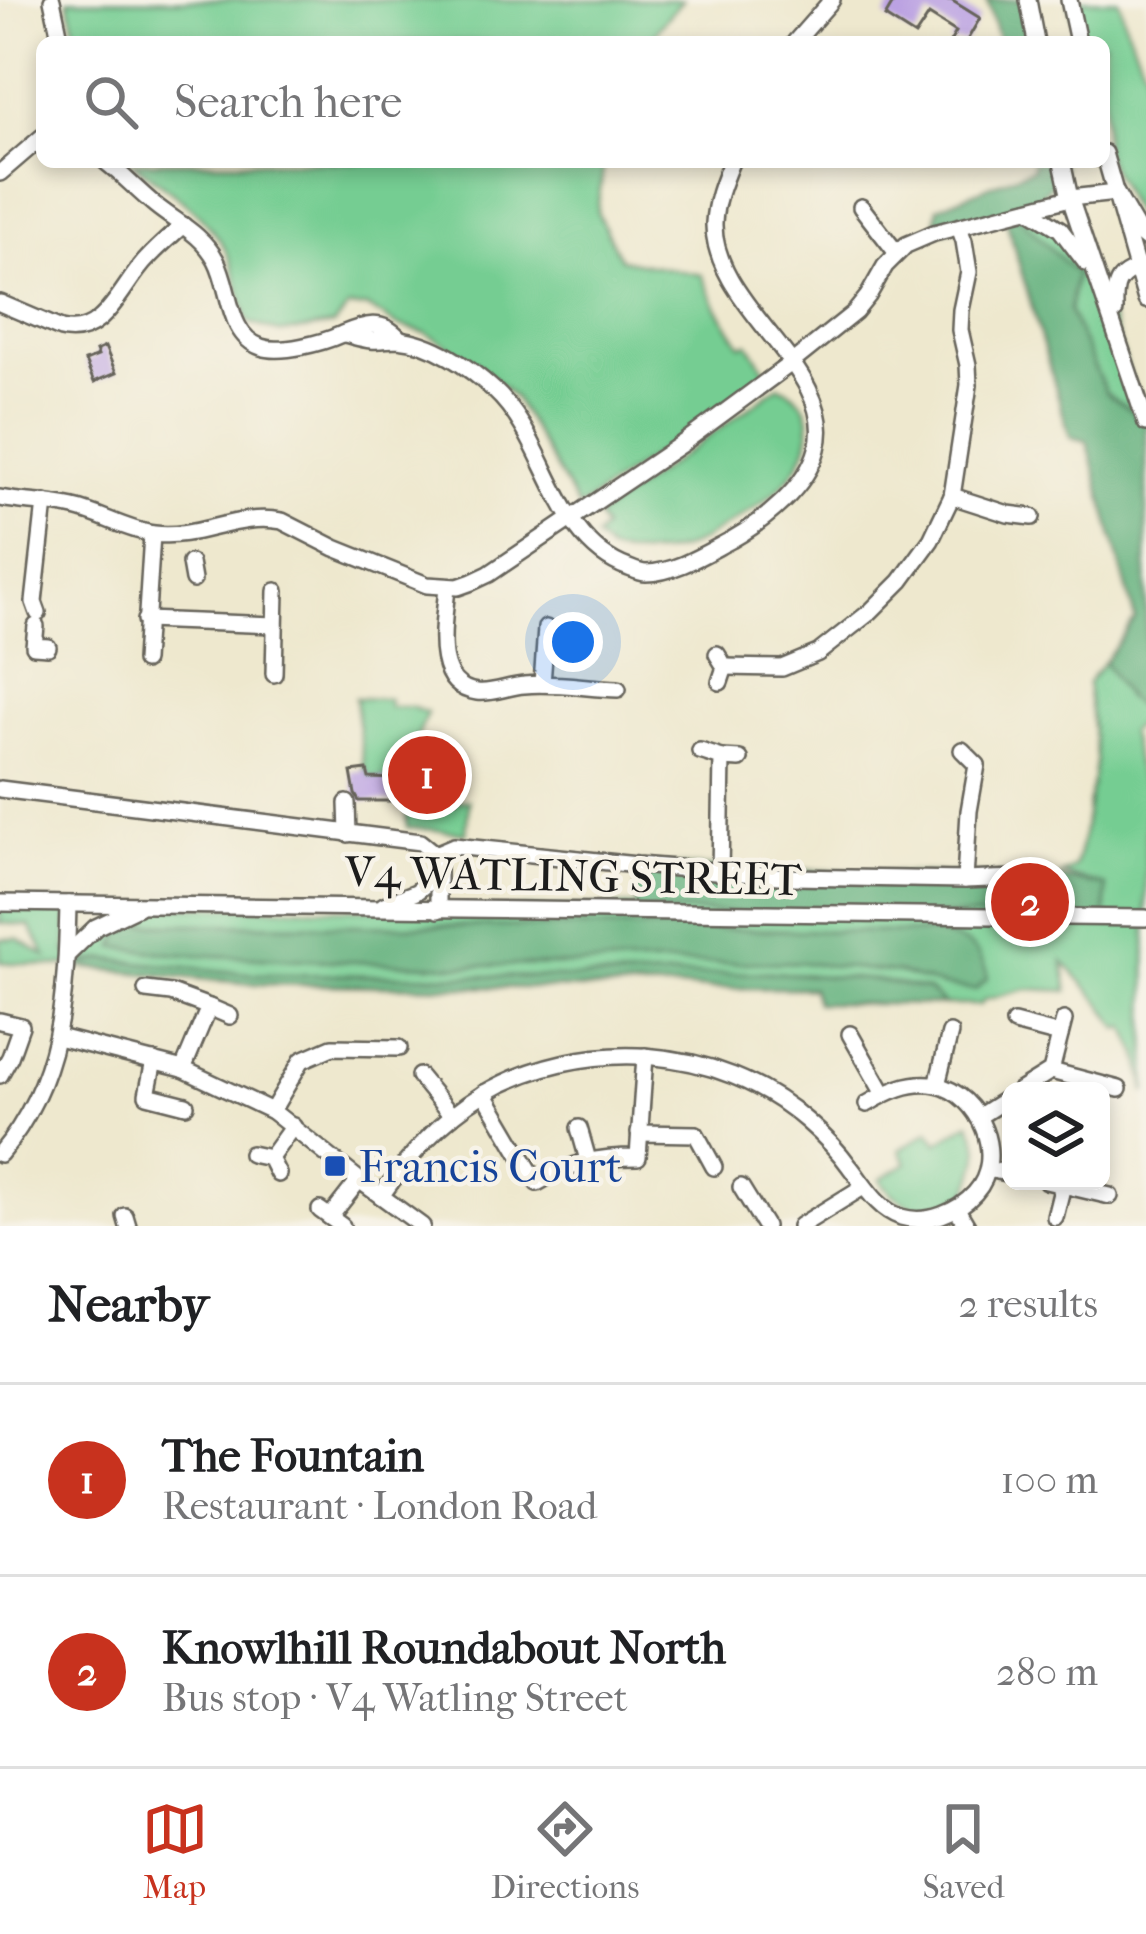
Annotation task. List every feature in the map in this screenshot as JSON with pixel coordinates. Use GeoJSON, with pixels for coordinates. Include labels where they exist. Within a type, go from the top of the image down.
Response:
{"type":"FeatureCollection","features":[{"type":"Feature","properties":{"kind":"street"},"geometry":{"type":"LineString","coordinates":[[52,0],[60,36]]}},
{"type":"Feature","properties":{"kind":"street"},"geometry":{"type":"LineString","coordinates":[[800,36],[832,0]]}},
{"type":"Feature","properties":{"kind":"street"},"geometry":{"type":"LineString","coordinates":[[1028,0],[1035,36]]}},
{"type":"Feature","properties":{"kind":"street"},"geometry":{"type":"LineString","coordinates":[[1069,0],[1077,36]]}},
{"type":"Feature","properties":{"kind":"street"},"geometry":{"type":"LineString","coordinates":[[0,173],[36,142]]}},
{"type":"Feature","properties":{"kind":"street"},"geometry":{"type":"LineString","coordinates":[[114,168],[152,204],[201,238],[215,256],[245,340],[286,350],[374,324],[449,357],[496,392],[519,421],[589,544],[612,562],[644,573],[702,556],[750,528],[805,474],[817,448],[820,419],[816,403],[719,258],[714,226],[729,168]]}},
{"type":"Feature","properties":{"kind":"street"},"geometry":{"type":"LineString","coordinates":[[1063,168],[1146,423]]}},
{"type":"Feature","properties":{"kind":"street"},"geometry":{"type":"LineString","coordinates":[[1094,195],[1101,168]]}},
{"type":"Feature","properties":{"kind":"street"},"geometry":{"type":"LineString","coordinates":[[1107,168],[1141,268],[1146,300]]}},
{"type":"Feature","properties":{"kind":"street"},"geometry":{"type":"LineString","coordinates":[[0,498],[74,508],[152,534],[190,557],[245,519],[282,521],[388,572],[427,585],[458,587],[489,574],[573,518],[790,364],[855,312],[896,253],[920,238],[1070,198],[1116,193]]}},
{"type":"Feature","properties":{"kind":"street"},"geometry":{"type":"LineString","coordinates":[[1116,193],[1146,239]]}},
{"type":"Feature","properties":{"kind":"street"},"geometry":{"type":"LineString","coordinates":[[861,207],[896,253]]}},
{"type":"Feature","properties":{"kind":"street"},"geometry":{"type":"LineString","coordinates":[[1028,209],[1060,229],[1100,284]]}},
{"type":"Feature","properties":{"kind":"street"},"geometry":{"type":"LineString","coordinates":[[0,302],[61,329],[85,329],[100,320],[144,261],[183,225]]}},
{"type":"Feature","properties":{"kind":"street"},"geometry":{"type":"LineString","coordinates":[[721,668],[782,668],[803,661],[837,640],[901,581],[931,540],[952,496],[969,385],[960,330],[969,272],[959,227]]}},
{"type":"Feature","properties":{"kind":"street"},"geometry":{"type":"LineString","coordinates":[[1116,331],[1117,282],[1125,273],[1141,268]]}},
{"type":"Feature","properties":{"kind":"street"},"geometry":{"type":"LineString","coordinates":[[952,496],[1032,517]]}},
{"type":"Feature","properties":{"kind":"street"},"geometry":{"type":"LineString","coordinates":[[46,503],[34,646],[48,647]]}},
{"type":"Feature","properties":{"kind":"street"},"geometry":{"type":"LineString","coordinates":[[144,661],[152,534]]}},
{"type":"Feature","properties":{"kind":"street"},"geometry":{"type":"LineString","coordinates":[[447,587],[442,649],[446,669],[459,684],[476,692],[542,684],[618,689]]}},
{"type":"Feature","properties":{"kind":"street"},"geometry":{"type":"LineString","coordinates":[[274,674],[276,591]]}},
{"type":"Feature","properties":{"kind":"street"},"geometry":{"type":"LineString","coordinates":[[146,620],[275,626]]}},
{"type":"Feature","properties":{"kind":"street"},"geometry":{"type":"LineString","coordinates":[[542,684],[546,628]]}},
{"type":"Feature","properties":{"kind":"street"},"geometry":{"type":"LineString","coordinates":[[962,750],[984,761],[969,811],[965,880]]}},
{"type":"Feature","properties":{"kind":"street"},"geometry":{"type":"LineString","coordinates":[[700,751],[740,759]]}},
{"type":"Feature","properties":{"kind":"street"},"geometry":{"type":"LineString","coordinates":[[719,873],[722,758]]}},
{"type":"Feature","properties":{"kind":"street"},"geometry":{"type":"LineString","coordinates":[[0,789],[420,842],[436,854],[439,910]]}},
{"type":"Feature","properties":{"kind":"street"},"geometry":{"type":"LineString","coordinates":[[347,803],[348,834]]}},
{"type":"Feature","properties":{"kind":"street"},"geometry":{"type":"LineString","coordinates":[[436,854],[454,846],[719,873],[1032,881],[1050,877]]}},
{"type":"Feature","properties":{"kind":"street"},"geometry":{"type":"LineString","coordinates":[[375,909],[416,892],[438,874]]}},
{"type":"Feature","properties":{"kind":"street","name":"V4 WATLING STREET"},"geometry":{"type":"LineString","coordinates":[[0,903],[1146,918]]}},
{"type":"Feature","properties":{"kind":"street"},"geometry":{"type":"LineString","coordinates":[[1,1152],[28,1112],[58,1037],[68,904]]}},
{"type":"Feature","properties":{"kind":"street"},"geometry":{"type":"LineString","coordinates":[[67,955],[96,927],[140,905]]}},
{"type":"Feature","properties":{"kind":"street"},"geometry":{"type":"LineString","coordinates":[[146,990],[171,993],[230,1016]]}},
{"type":"Feature","properties":{"kind":"street"},"geometry":{"type":"LineString","coordinates":[[183,1070],[209,1007]]}},
{"type":"Feature","properties":{"kind":"street"},"geometry":{"type":"LineString","coordinates":[[0,1021],[21,1026],[0,1075]]}},
{"type":"Feature","properties":{"kind":"street"},"geometry":{"type":"LineString","coordinates":[[1014,1023],[1062,1027],[1051,1071],[1033,1082]]}},
{"type":"Feature","properties":{"kind":"street"},"geometry":{"type":"LineString","coordinates":[[937,1085],[950,1033]]}},
{"type":"Feature","properties":{"kind":"street"},"geometry":{"type":"LineString","coordinates":[[850,1034],[884,1094]]}},
{"type":"Feature","properties":{"kind":"street"},"geometry":{"type":"LineString","coordinates":[[58,1037],[183,1070],[272,1112],[422,1226]]}},
{"type":"Feature","properties":{"kind":"street"},"geometry":{"type":"LineString","coordinates":[[272,1112],[302,1060],[332,1047],[399,1048]]}},
{"type":"Feature","properties":{"kind":"street"},"geometry":{"type":"LineString","coordinates":[[381,1196],[418,1146],[484,1094],[565,1061],[604,1056],[687,1061],[764,1091],[804,1118],[863,1187],[903,1222],[931,1219],[957,1209],[979,1190],[988,1169],[989,1145],[978,1117],[963,1099],[937,1085],[909,1085],[867,1104]]}},
{"type":"Feature","properties":{"kind":"street"},"geometry":{"type":"LineString","coordinates":[[484,1094],[536,1183],[588,1160],[638,1157],[645,1056]]}},
{"type":"Feature","properties":{"kind":"street"},"geometry":{"type":"LineString","coordinates":[[154,1061],[147,1095],[186,1105]]}},
{"type":"Feature","properties":{"kind":"street"},"geometry":{"type":"LineString","coordinates":[[1051,1071],[1077,1082]]}},
{"type":"Feature","properties":{"kind":"street"},"geometry":{"type":"LineString","coordinates":[[419,1076],[452,1116]]}},
{"type":"Feature","properties":{"kind":"street"},"geometry":{"type":"LineString","coordinates":[[1110,1088],[1120,1089]]}},
{"type":"Feature","properties":{"kind":"street"},"geometry":{"type":"LineString","coordinates":[[978,1117],[1002,1102]]}},
{"type":"Feature","properties":{"kind":"street"},"geometry":{"type":"LineString","coordinates":[[251,1154],[274,1166],[293,1126]]}},
{"type":"Feature","properties":{"kind":"street"},"geometry":{"type":"LineString","coordinates":[[579,1128],[588,1160]]}},
{"type":"Feature","properties":{"kind":"street"},"geometry":{"type":"LineString","coordinates":[[639,1133],[696,1134],[715,1167]]}},
{"type":"Feature","properties":{"kind":"street"},"geometry":{"type":"LineString","coordinates":[[988,1169],[1002,1172]]}},
{"type":"Feature","properties":{"kind":"street"},"geometry":{"type":"LineString","coordinates":[[330,1217],[359,1180]]}},
{"type":"Feature","properties":{"kind":"street"},"geometry":{"type":"LineString","coordinates":[[741,1187],[765,1226]]}},
{"type":"Feature","properties":{"kind":"street"},"geometry":{"type":"LineString","coordinates":[[800,1226],[863,1187]]}},
{"type":"Feature","properties":{"kind":"street"},"geometry":{"type":"LineString","coordinates":[[1055,1217],[1057,1190]]}},
{"type":"Feature","properties":{"kind":"street"},"geometry":{"type":"LineString","coordinates":[[1088,1190],[1110,1196]]}},
{"type":"Feature","properties":{"kind":"street"},"geometry":{"type":"LineString","coordinates":[[957,1209],[967,1226]]}},
{"type":"Feature","properties":{"kind":"green space"},"geometry":{"type":"Polygon","coordinates":[[[68,0],[682,0],[654,36],[77,36],[68,0]]]}},
{"type":"Feature","properties":{"kind":"green space"},"geometry":{"type":"Polygon","coordinates":[[[987,0],[1029,0],[1036,36],[997,36],[987,0]]]}},
{"type":"Feature","properties":{"kind":"green space"},"geometry":{"type":"Polygon","coordinates":[[[1069,0],[1119,0],[1146,72],[1146,239],[1110,165],[1110,36],[1077,36],[1069,0]]]}},
{"type":"Feature","properties":{"kind":"green space"},"geometry":{"type":"Polygon","coordinates":[[[140,168],[603,168],[597,212],[620,259],[702,275],[741,345],[748,343],[768,374],[579,508],[515,399],[471,359],[426,333],[397,325],[367,307],[348,308],[334,325],[281,333],[248,322],[225,248],[190,207],[140,168]]]}},
{"type":"Feature","properties":{"kind":"green space"},"geometry":{"type":"Polygon","coordinates":[[[1033,168],[1063,168],[1028,209],[1015,213],[1076,274],[1069,311],[1106,393],[1146,423],[1146,710],[1127,699],[1104,662],[1135,619],[1087,441],[1070,437],[1005,216],[934,233],[938,207],[1033,168]]]}},
{"type":"Feature","properties":{"kind":"green space"},"geometry":{"type":"Polygon","coordinates":[[[1028,209],[1060,229],[1100,284],[1144,419],[1106,393],[1069,311],[1014,213],[1028,209]]]}},
{"type":"Feature","properties":{"kind":"green space"},"geometry":{"type":"Polygon","coordinates":[[[779,386],[805,408],[808,438],[794,472],[767,499],[676,551],[610,552],[595,538],[603,529],[597,517],[779,386]]]}},
{"type":"Feature","properties":{"kind":"green space"},"geometry":{"type":"Polygon","coordinates":[[[1104,662],[1127,699],[1146,710],[1146,716],[1129,732],[1146,787],[1146,1094],[1139,1056],[1126,1027],[1119,1029],[1063,961],[1068,991],[1027,989],[980,1005],[945,1005],[928,990],[875,980],[768,972],[625,978],[254,974],[105,959],[57,966],[0,962],[0,939],[18,939],[46,956],[30,926],[0,923],[0,903],[68,904],[67,953],[140,906],[438,910],[1105,897],[1105,886],[1062,874],[1075,867],[1096,760],[1087,684],[1104,662]],[[126,924],[116,947],[175,954],[456,966],[797,962],[900,973],[943,986],[935,933],[126,924]]]}},
{"type":"Feature","properties":{"kind":"green space"},"geometry":{"type":"Polygon","coordinates":[[[355,698],[389,699],[389,707],[427,713],[411,755],[397,756],[398,779],[369,778],[364,770],[355,698]]]}},
{"type":"Feature","properties":{"kind":"green space"},"geometry":{"type":"Polygon","coordinates":[[[406,801],[469,801],[466,833],[407,827],[406,801]]]}},
{"type":"Feature","properties":{"kind":"green space"},"geometry":{"type":"Polygon","coordinates":[[[637,865],[1050,877],[1106,886],[1106,918],[636,911],[637,865]]]}},
{"type":"Feature","properties":{"kind":"green space"},"geometry":{"type":"Polygon","coordinates":[[[125,924],[935,933],[970,946],[981,958],[988,978],[975,990],[900,973],[797,962],[456,966],[175,954],[115,947],[125,924]]]}},
{"type":"Feature","properties":{"kind":"green space"},"geometry":{"type":"Polygon","coordinates":[[[105,959],[254,974],[625,978],[768,972],[875,980],[928,990],[945,1005],[816,1003],[812,988],[254,984],[66,966],[105,959]]]}},
{"type":"Feature","properties":{"kind":"green space"},"geometry":{"type":"Polygon","coordinates":[[[970,1122],[979,1158],[968,1193],[962,1197],[941,1207],[914,1206],[898,1198],[880,1179],[907,1163],[900,1150],[929,1131],[938,1143],[970,1122]]]}},
{"type":"Feature","properties":{"kind":"building"},"geometry":{"type":"Polygon","coordinates":[[[895,0],[951,0],[980,18],[970,36],[954,36],[956,32],[929,15],[915,36],[885,17],[895,0]]]}},
{"type":"Feature","properties":{"kind":"building"},"geometry":{"type":"Polygon","coordinates":[[[105,347],[116,373],[94,382],[85,361],[105,347]]]}},
{"type":"Feature","properties":{"kind":"building"},"geometry":{"type":"Polygon","coordinates":[[[415,755],[416,762],[455,761],[457,801],[359,801],[351,772],[367,770],[369,778],[398,779],[397,756],[415,755]]]}},
{"type":"Feature","properties":{"kind":"place","name":"The Fountain"},"geometry":{"type":"Point","coordinates":[427,775]}},
{"type":"Feature","properties":{"kind":"place","name":"Knowlhill Roundabout North"},"geometry":{"type":"Point","coordinates":[1030,902]}},
{"type":"Feature","properties":{"kind":"place","name":"Francis Court"},"geometry":{"type":"Point","coordinates":[335,1166]}}]}
